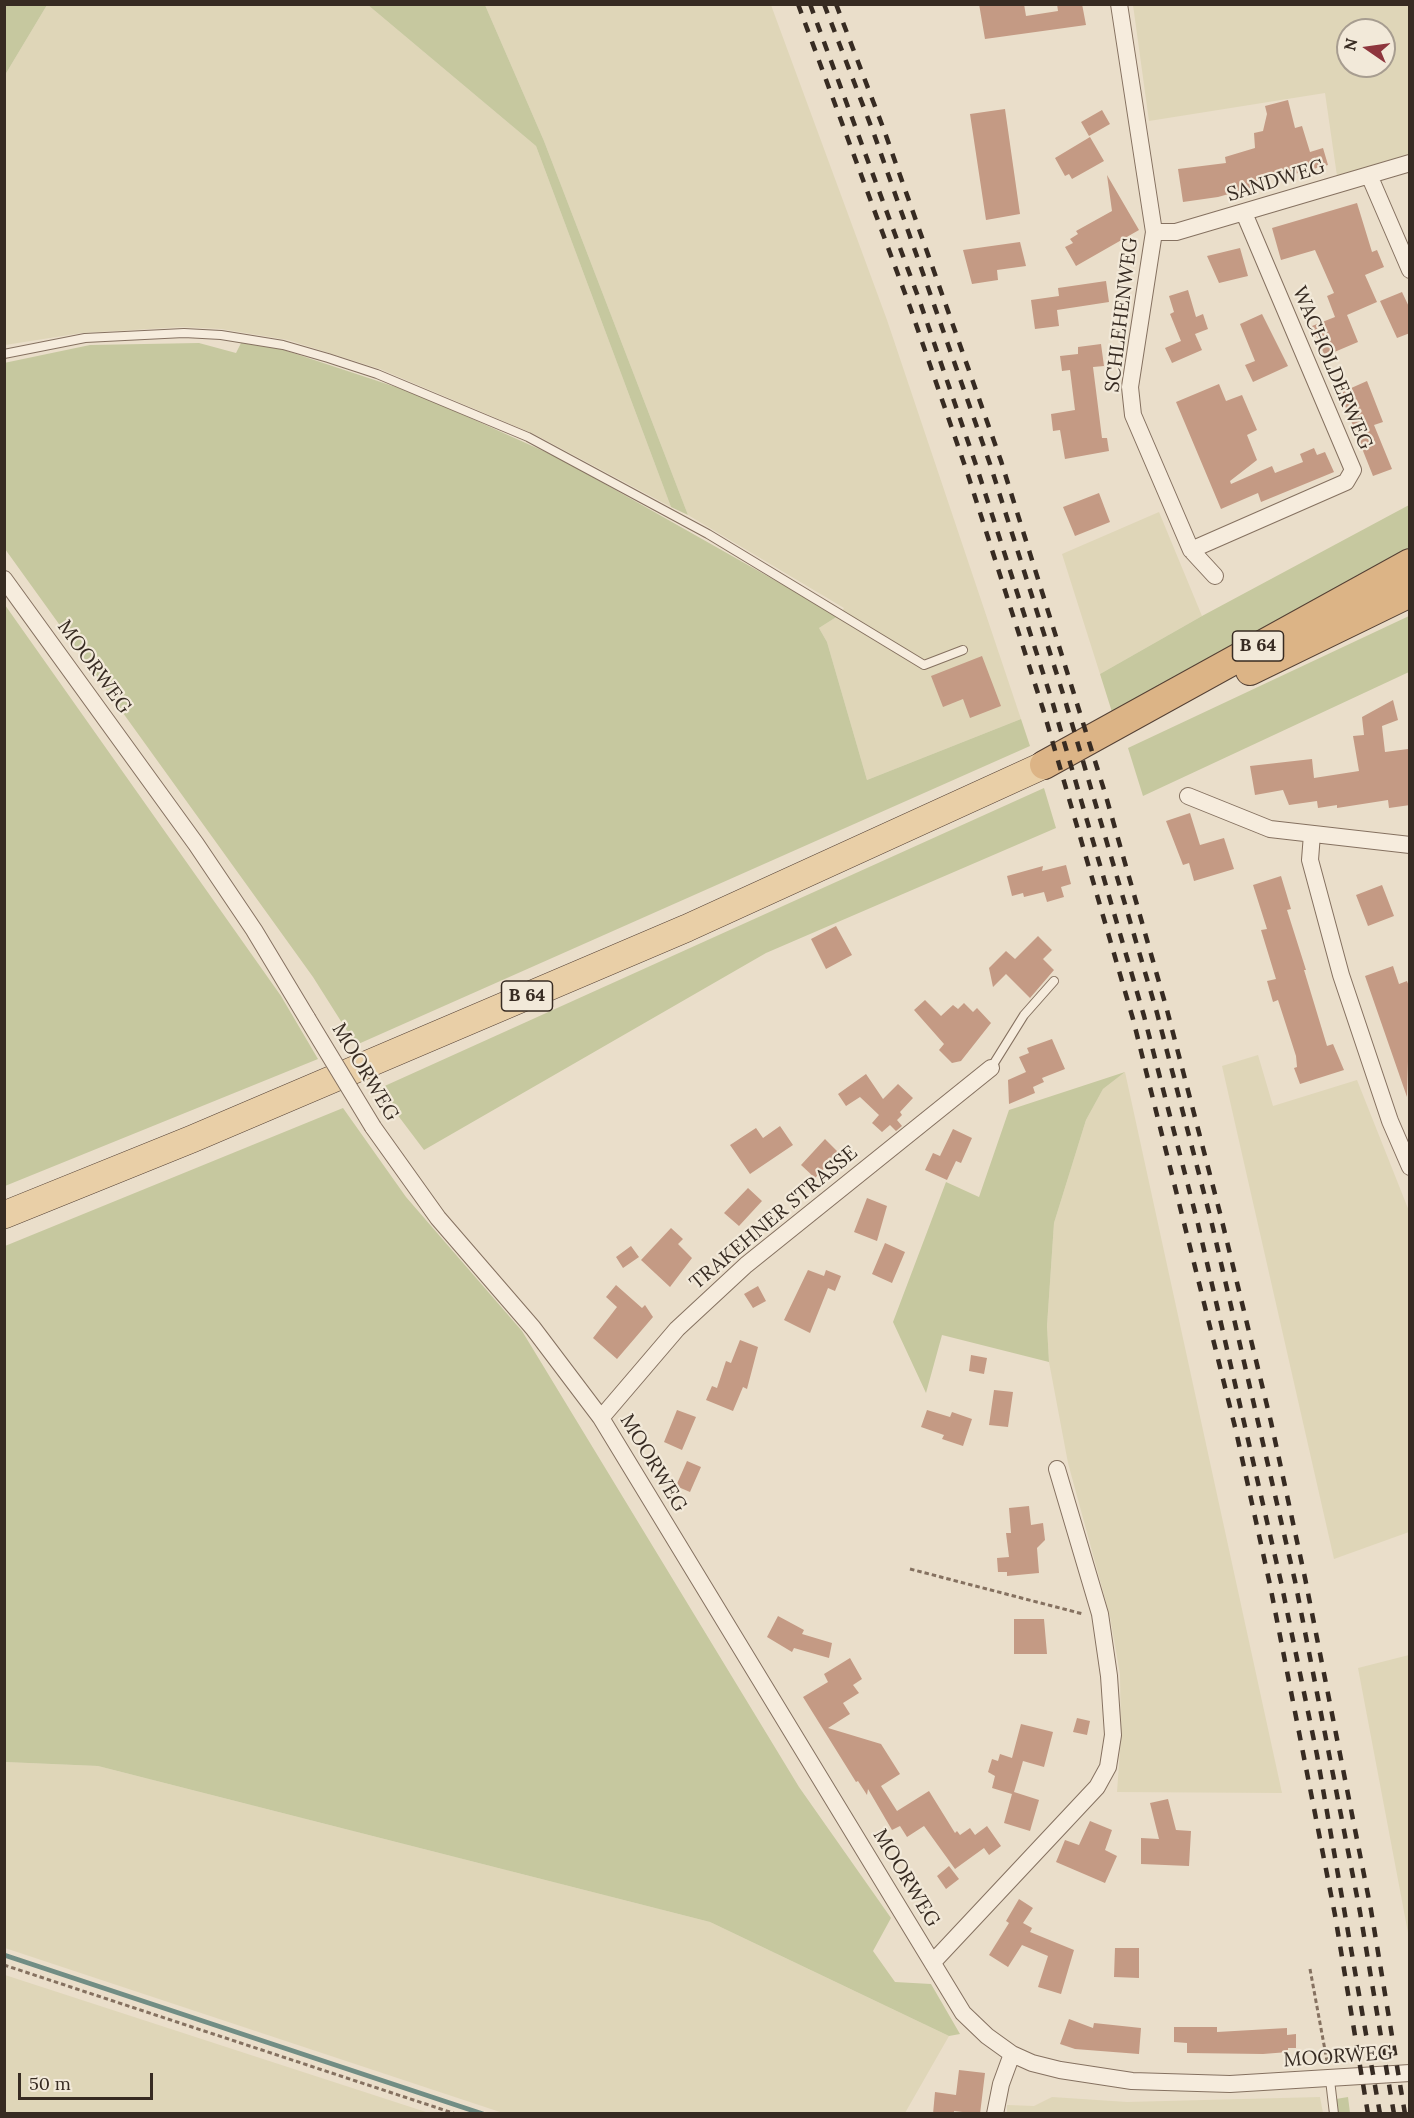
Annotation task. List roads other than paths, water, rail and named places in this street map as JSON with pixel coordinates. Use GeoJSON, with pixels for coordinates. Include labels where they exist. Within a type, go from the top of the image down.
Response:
{"type":"FeatureCollection","features":[{"type":"Feature","properties":{"kind":"highway","name":"B 64"},"geometry":{"type":"LineString","coordinates":[[1044,765],[1410,563]]}},
{"type":"Feature","properties":{"kind":"highway","name":"B 64"},"geometry":{"type":"LineString","coordinates":[[1044,765],[1110,740],[1410,593]]}},
{"type":"Feature","properties":{"kind":"main road","name":"B 64"},"geometry":{"type":"LineString","coordinates":[[4,1215],[192,1139],[687,928],[1044,765]]}},
{"type":"Feature","properties":{"kind":"street","name":"SCHLEHENWEG"},"geometry":{"type":"LineString","coordinates":[[1119,4],[1154,232],[1130,387],[1133,415],[1191,550],[1215,576]]}},
{"type":"Feature","properties":{"kind":"street","name":"SANDWEG"},"geometry":{"type":"LineString","coordinates":[[1154,232],[1176,232],[1410,163]]}},
{"type":"Feature","properties":{"kind":"street"},"geometry":{"type":"LineString","coordinates":[[1369,175],[1410,270]]}},
{"type":"Feature","properties":{"kind":"street","name":"WACHOLDERWEG"},"geometry":{"type":"LineString","coordinates":[[1191,550],[1346,482],[1353,470],[1244,213]]}},
{"type":"Feature","properties":{"kind":"street","name":"MOORWEG"},"geometry":{"type":"LineString","coordinates":[[4,579],[196,844],[254,930],[373,1127],[438,1218],[533,1328],[601,1418],[963,2013],[987,2036],[1012,2054],[1060,2070],[1131,2081],[1230,2084],[1330,2080],[1410,2073]]}},
{"type":"Feature","properties":{"kind":"street"},"geometry":{"type":"LineString","coordinates":[[1188,796],[1270,830],[1410,845]]}},
{"type":"Feature","properties":{"kind":"street"},"geometry":{"type":"LineString","coordinates":[[1312,834],[1310,860],[1341,975],[1390,1121],[1410,1167]]}},
{"type":"Feature","properties":{"kind":"street","name":"TRAKEHNER STRASSE"},"geometry":{"type":"LineString","coordinates":[[601,1418],[677,1329],[746,1265],[991,1068]]}},
{"type":"Feature","properties":{"kind":"street"},"geometry":{"type":"LineString","coordinates":[[933,1962],[1097,1787],[1108,1767],[1113,1735],[1109,1676],[1100,1614],[1057,1469]]}},
{"type":"Feature","properties":{"kind":"street"},"geometry":{"type":"LineString","coordinates":[[995,2114],[1001,2084],[1012,2054]]}},
{"type":"Feature","properties":{"kind":"lane"},"geometry":{"type":"LineString","coordinates":[[4,354],[85,338],[184,333],[221,335],[283,345],[328,358],[377,374],[528,437],[708,534],[924,664],[963,650]]}},
{"type":"Feature","properties":{"kind":"lane"},"geometry":{"type":"LineString","coordinates":[[991,1068],[1024,1016],[1054,981]]}},
{"type":"Feature","properties":{"kind":"lane"},"geometry":{"type":"LineString","coordinates":[[1330,2080],[1334,2114]]}},
{"type":"Feature","properties":{"kind":"waterway"},"geometry":{"type":"LineString","coordinates":[[4,1955],[483,2114]]}},
{"type":"Feature","properties":{"kind":"railway"},"geometry":{"type":"LineString","coordinates":[[798,4],[910,307],[967,472],[1043,709],[1133,1019],[1236,1431],[1270,1585],[1335,1915],[1368,2114]]}},
{"type":"Feature","properties":{"kind":"railway"},"geometry":{"type":"LineString","coordinates":[[810,4],[920,302],[977,468],[1053,704],[1144,1016],[1198,1224],[1281,1582],[1317,1755],[1380,2114]]}},
{"type":"Feature","properties":{"kind":"railway"},"geometry":{"type":"LineString","coordinates":[[824,4],[874,134],[990,464],[1065,700],[1157,1013],[1211,1220],[1295,1581],[1360,1912],[1394,2114]]}},
{"type":"Feature","properties":{"kind":"railway"},"geometry":{"type":"LineString","coordinates":[[836,4],[884,130],[1001,461],[1105,793],[1167,1010],[1271,1422],[1305,1578],[1371,1910],[1405,2114]]}}]}
